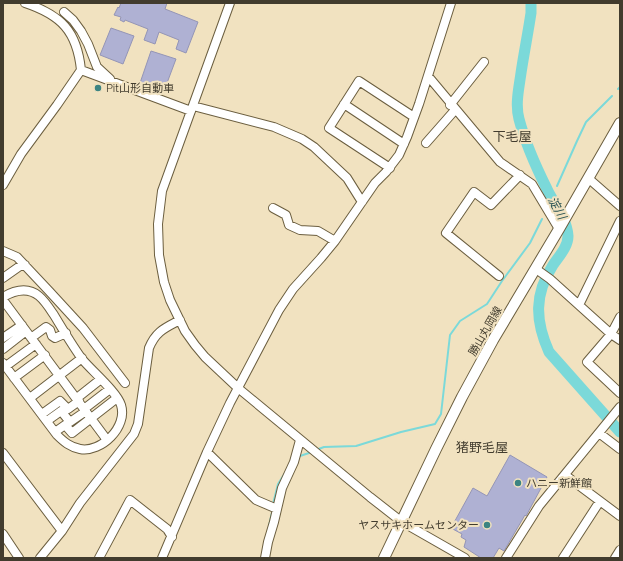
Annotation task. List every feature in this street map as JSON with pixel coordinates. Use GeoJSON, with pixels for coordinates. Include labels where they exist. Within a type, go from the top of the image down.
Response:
{"type":"FeatureCollection","features":[{"type":"Feature","properties":{"kind":"main road","name":"勝山丸岡線"},"geometry":{"type":"LineString","coordinates":[[384,558],[462,397],[493,340],[538,270],[560,227],[620,124]]}},
{"type":"Feature","properties":{"kind":"street"},"geometry":{"type":"LineString","coordinates":[[3,185],[21,154],[58,105],[81,70],[77,49],[70,33],[63,23],[52,14],[25,3]]}},
{"type":"Feature","properties":{"kind":"street"},"geometry":{"type":"LineString","coordinates":[[230,3],[162,191],[158,224],[159,255],[164,282],[170,300],[185,331],[205,357],[238,388],[402,522],[466,558]]}},
{"type":"Feature","properties":{"kind":"street"},"geometry":{"type":"LineString","coordinates":[[162,558],[207,452],[238,388],[279,310],[293,289],[335,242],[375,183],[390,168],[399,156],[428,76],[451,3]]}},
{"type":"Feature","properties":{"kind":"street"},"geometry":{"type":"LineString","coordinates":[[64,12],[73,20],[81,31],[97,66],[112,81]]}},
{"type":"Feature","properties":{"kind":"street"},"geometry":{"type":"LineString","coordinates":[[426,143],[453,108],[484,62]]}},
{"type":"Feature","properties":{"kind":"street"},"geometry":{"type":"LineString","coordinates":[[81,70],[192,109],[274,127],[302,139],[314,147],[347,178],[362,202]]}},
{"type":"Feature","properties":{"kind":"street"},"geometry":{"type":"LineString","coordinates":[[428,76],[453,108],[500,162],[532,184],[560,227]]}},
{"type":"Feature","properties":{"kind":"street"},"geometry":{"type":"LineString","coordinates":[[390,168],[329,128],[359,81],[414,117]]}},
{"type":"Feature","properties":{"kind":"street"},"geometry":{"type":"LineString","coordinates":[[344,104],[404,144]]}},
{"type":"Feature","properties":{"kind":"street"},"geometry":{"type":"LineString","coordinates":[[499,276],[446,233],[474,192],[491,205],[520,175]]}},
{"type":"Feature","properties":{"kind":"street"},"geometry":{"type":"LineString","coordinates":[[588,178],[620,206]]}},
{"type":"Feature","properties":{"kind":"street"},"geometry":{"type":"LineString","coordinates":[[273,208],[286,215],[289,225],[300,230],[318,231],[335,242]]}},
{"type":"Feature","properties":{"kind":"street"},"geometry":{"type":"LineString","coordinates":[[579,305],[620,221]]}},
{"type":"Feature","properties":{"kind":"street"},"geometry":{"type":"LineString","coordinates":[[3,251],[17,256],[84,328],[125,383]]}},
{"type":"Feature","properties":{"kind":"street"},"geometry":{"type":"LineString","coordinates":[[13,271],[17,256]]}},
{"type":"Feature","properties":{"kind":"street"},"geometry":{"type":"LineString","coordinates":[[3,278],[20,266],[25,265]]}},
{"type":"Feature","properties":{"kind":"street"},"geometry":{"type":"LineString","coordinates":[[538,270],[550,279],[610,334],[620,340]]}},
{"type":"Feature","properties":{"kind":"street"},"geometry":{"type":"LineString","coordinates":[[62,305],[28,290],[17,291],[3,299],[108,440]]}},
{"type":"Feature","properties":{"kind":"street"},"geometry":{"type":"LineString","coordinates":[[29,334],[4,364],[14,378],[64,443],[72,447],[89,449],[108,440],[122,420],[121,404],[110,389],[82,358],[39,296]]}},
{"type":"Feature","properties":{"kind":"street"},"geometry":{"type":"LineString","coordinates":[[620,317],[610,334],[587,362],[620,393]]}},
{"type":"Feature","properties":{"kind":"street"},"geometry":{"type":"LineString","coordinates":[[40,558],[62,531],[80,503],[134,434],[138,424],[149,348],[152,340],[158,332],[180,320]]}},
{"type":"Feature","properties":{"kind":"street"},"geometry":{"type":"LineString","coordinates":[[3,349],[29,334],[46,327],[55,338],[66,333]]}},
{"type":"Feature","properties":{"kind":"street"},"geometry":{"type":"LineString","coordinates":[[3,338],[29,334]]}},
{"type":"Feature","properties":{"kind":"street"},"geometry":{"type":"LineString","coordinates":[[14,378],[45,355]]}},
{"type":"Feature","properties":{"kind":"street"},"geometry":{"type":"LineString","coordinates":[[30,398],[82,358]]}},
{"type":"Feature","properties":{"kind":"street"},"geometry":{"type":"LineString","coordinates":[[42,414],[60,400],[68,409],[101,379]]}},
{"type":"Feature","properties":{"kind":"street"},"geometry":{"type":"LineString","coordinates":[[55,432],[65,425],[72,433],[87,412],[110,389]]}},
{"type":"Feature","properties":{"kind":"street"},"geometry":{"type":"LineString","coordinates":[[47,421],[61,411],[70,422],[117,398]]}},
{"type":"Feature","properties":{"kind":"street"},"geometry":{"type":"LineString","coordinates":[[506,558],[539,506],[620,408]]}},
{"type":"Feature","properties":{"kind":"street"},"geometry":{"type":"LineString","coordinates":[[599,433],[620,449]]}},
{"type":"Feature","properties":{"kind":"street"},"geometry":{"type":"LineString","coordinates":[[265,558],[282,488],[294,462],[300,440]]}},
{"type":"Feature","properties":{"kind":"street"},"geometry":{"type":"LineString","coordinates":[[207,452],[256,500],[277,509]]}},
{"type":"Feature","properties":{"kind":"street"},"geometry":{"type":"LineString","coordinates":[[3,453],[62,531]]}},
{"type":"Feature","properties":{"kind":"street"},"geometry":{"type":"LineString","coordinates":[[565,475],[620,516]]}},
{"type":"Feature","properties":{"kind":"street"},"geometry":{"type":"LineString","coordinates":[[99,558],[130,500],[167,529],[172,537]]}},
{"type":"Feature","properties":{"kind":"street"},"geometry":{"type":"LineString","coordinates":[[563,558],[600,501]]}},
{"type":"Feature","properties":{"kind":"street"},"geometry":{"type":"LineString","coordinates":[[3,534],[19,558]]}},
{"type":"Feature","properties":{"kind":"street"},"geometry":{"type":"LineString","coordinates":[[615,558],[620,550]]}},
{"type":"Feature","properties":{"kind":"building"},"geometry":{"type":"Polygon","coordinates":[[[121,3],[167,3],[165,9],[198,22],[186,53],[176,49],[179,40],[159,32],[155,44],[144,40],[148,29],[125,20],[124,22],[120,20],[121,17],[114,15],[121,3]]]}},
{"type":"Feature","properties":{"kind":"building"},"geometry":{"type":"Polygon","coordinates":[[[111,28],[134,36],[123,64],[100,55],[111,28]]]}},
{"type":"Feature","properties":{"kind":"building"},"geometry":{"type":"Polygon","coordinates":[[[151,51],[176,59],[164,91],[140,83],[151,51]]]}},
{"type":"Feature","properties":{"kind":"building"},"geometry":{"type":"Polygon","coordinates":[[[510,455],[547,477],[526,516],[525,515],[504,551],[499,548],[493,558],[481,558],[464,547],[466,540],[461,537],[462,534],[451,528],[473,488],[487,496],[510,455]]]}},
{"type":"Feature","properties":{"kind":"waterway","name":"淀川"},"geometry":{"type":"LineString","coordinates":[[531,3],[531,13],[518,90],[518,113],[521,128],[531,154],[547,189],[563,218],[568,236],[565,248],[553,265],[542,286],[539,308],[541,329],[549,352],[620,432]]}},
{"type":"Feature","properties":{"kind":"waterway"},"geometry":{"type":"LineString","coordinates":[[557,186],[586,122],[612,96]]}},
{"type":"Feature","properties":{"kind":"waterway"},"geometry":{"type":"LineString","coordinates":[[316,450],[324,447],[356,446],[401,432],[435,424],[441,414],[450,335],[460,321],[487,304],[530,243],[542,219]]}},
{"type":"Feature","properties":{"kind":"waterway"},"geometry":{"type":"LineString","coordinates":[[297,457],[312,452]]}},
{"type":"Feature","properties":{"kind":"waterway"},"geometry":{"type":"LineString","coordinates":[[273,504],[278,484],[285,473]]}},
{"type":"Feature","properties":{"kind":"waterway"},"geometry":{"type":"LineString","coordinates":[[269,526],[273,508]]}},
{"type":"Feature","properties":{"kind":"place","name":"Pit山形自動車"},"geometry":{"type":"Point","coordinates":[98,88]}},
{"type":"Feature","properties":{"kind":"place","name":"ハニー新鮮館"},"geometry":{"type":"Point","coordinates":[518,483]}},
{"type":"Feature","properties":{"kind":"place","name":"ヤスサキホームセンター"},"geometry":{"type":"Point","coordinates":[487,525]}},
{"type":"Feature","properties":{"kind":"district","name":"下毛屋"},"geometry":{"type":"Point","coordinates":[512,136]}},
{"type":"Feature","properties":{"kind":"district","name":"猪野毛屋"},"geometry":{"type":"Point","coordinates":[482,447]}}]}
